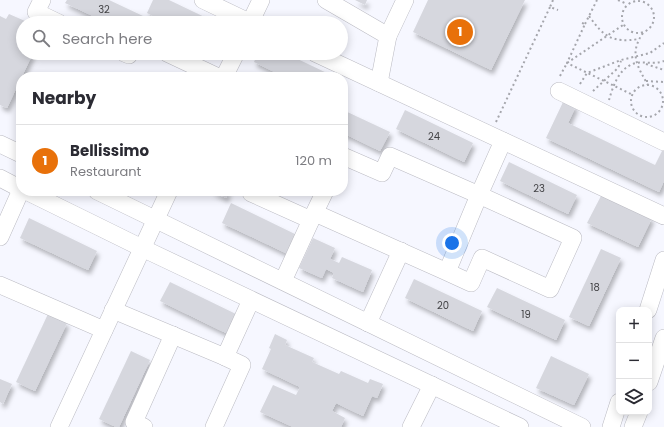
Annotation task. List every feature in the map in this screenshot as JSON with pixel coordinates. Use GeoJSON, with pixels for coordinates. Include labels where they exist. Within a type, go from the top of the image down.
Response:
{"type":"FeatureCollection","features":[{"type":"Feature","properties":{"kind":"street"},"geometry":{"type":"LineString","coordinates":[[42,0],[36,12],[44,16]]}},
{"type":"Feature","properties":{"kind":"street"},"geometry":{"type":"LineString","coordinates":[[203,0],[236,16]]}},
{"type":"Feature","properties":{"kind":"street"},"geometry":{"type":"LineString","coordinates":[[254,16],[261,0]]}},
{"type":"Feature","properties":{"kind":"street"},"geometry":{"type":"LineString","coordinates":[[326,0],[388,36]]}},
{"type":"Feature","properties":{"kind":"street"},"geometry":{"type":"LineString","coordinates":[[379,83],[388,36],[405,0]]}},
{"type":"Feature","properties":{"kind":"street"},"geometry":{"type":"LineString","coordinates":[[182,60],[207,72]]}},
{"type":"Feature","properties":{"kind":"street"},"geometry":{"type":"LineString","coordinates":[[226,72],[232,60]]}},
{"type":"Feature","properties":{"kind":"street"},"geometry":{"type":"LineString","coordinates":[[330,60],[664,216]]}},
{"type":"Feature","properties":{"kind":"street"},"geometry":{"type":"LineString","coordinates":[[572,97],[664,142]]}},
{"type":"Feature","properties":{"kind":"street"},"geometry":{"type":"LineString","coordinates":[[447,272],[479,195],[496,138]]}},
{"type":"Feature","properties":{"kind":"street"},"geometry":{"type":"LineString","coordinates":[[0,144],[16,152]]}},
{"type":"Feature","properties":{"kind":"street"},"geometry":{"type":"LineString","coordinates":[[259,196],[401,251],[471,282],[482,258],[550,289],[573,238],[390,156],[382,173],[348,158]]}},
{"type":"Feature","properties":{"kind":"street"},"geometry":{"type":"LineString","coordinates":[[0,178],[16,186]]}},
{"type":"Feature","properties":{"kind":"street"},"geometry":{"type":"LineString","coordinates":[[0,237],[18,196]]}},
{"type":"Feature","properties":{"kind":"street"},"geometry":{"type":"LineString","coordinates":[[36,196],[142,248],[520,427]]}},
{"type":"Feature","properties":{"kind":"street"},"geometry":{"type":"LineString","coordinates":[[108,196],[582,427]]}},
{"type":"Feature","properties":{"kind":"street"},"geometry":{"type":"LineString","coordinates":[[59,427],[167,196]]}},
{"type":"Feature","properties":{"kind":"street"},"geometry":{"type":"LineString","coordinates":[[283,281],[323,196]]}},
{"type":"Feature","properties":{"kind":"street"},"geometry":{"type":"LineString","coordinates":[[368,323],[401,251]]}},
{"type":"Feature","properties":{"kind":"street"},"geometry":{"type":"LineString","coordinates":[[649,307],[664,260]]}},
{"type":"Feature","properties":{"kind":"street"},"geometry":{"type":"LineString","coordinates":[[0,285],[104,330]]}},
{"type":"Feature","properties":{"kind":"street"},"geometry":{"type":"LineString","coordinates":[[225,357],[251,300]]}},
{"type":"Feature","properties":{"kind":"street"},"geometry":{"type":"LineString","coordinates":[[114,310],[242,365],[214,427]]}},
{"type":"Feature","properties":{"kind":"street"},"geometry":{"type":"LineString","coordinates":[[144,427],[134,422],[173,335]]}},
{"type":"Feature","properties":{"kind":"street"},"geometry":{"type":"LineString","coordinates":[[650,379],[658,341]]}},
{"type":"Feature","properties":{"kind":"street"},"geometry":{"type":"LineString","coordinates":[[411,427],[432,385]]}},
{"type":"Feature","properties":{"kind":"street"},"geometry":{"type":"LineString","coordinates":[[611,427],[616,411]]}},
{"type":"Feature","properties":{"kind":"street"},"geometry":{"type":"LineString","coordinates":[[633,427],[638,415]]}},
{"type":"Feature","properties":{"kind":"path"},"geometry":{"type":"LineString","coordinates":[[496,138],[554,0]]}},
{"type":"Feature","properties":{"kind":"path"},"geometry":{"type":"LineString","coordinates":[[572,97],[556,85],[584,24],[597,0]]}},
{"type":"Feature","properties":{"kind":"path"},"geometry":{"type":"LineString","coordinates":[[618,0],[627,4],[642,1],[653,11],[653,22],[639,39],[635,58],[636,63],[648,85]]}},
{"type":"Feature","properties":{"kind":"path"},"geometry":{"type":"LineString","coordinates":[[627,4],[622,13],[623,25],[633,33],[643,33]]}},
{"type":"Feature","properties":{"kind":"path"},"geometry":{"type":"LineString","coordinates":[[550,7],[558,10]]}},
{"type":"Feature","properties":{"kind":"path"},"geometry":{"type":"LineString","coordinates":[[589,16],[606,36],[622,42],[639,39]]}},
{"type":"Feature","properties":{"kind":"path"},"geometry":{"type":"LineString","coordinates":[[567,63],[623,25]]}},
{"type":"Feature","properties":{"kind":"path"},"geometry":{"type":"LineString","coordinates":[[572,97],[587,73],[621,60],[635,58],[650,53],[664,43]]}},
{"type":"Feature","properties":{"kind":"path"},"geometry":{"type":"LineString","coordinates":[[572,97],[594,88],[618,68],[621,60]]}},
{"type":"Feature","properties":{"kind":"path"},"geometry":{"type":"LineString","coordinates":[[645,64],[664,60]]}},
{"type":"Feature","properties":{"kind":"path"},"geometry":{"type":"LineString","coordinates":[[567,63],[632,95]]}},
{"type":"Feature","properties":{"kind":"path"},"geometry":{"type":"LineString","coordinates":[[608,115],[607,109],[613,85],[620,73],[636,63],[645,64],[664,70]]}},
{"type":"Feature","properties":{"kind":"path"},"geometry":{"type":"LineString","coordinates":[[646,81],[664,82]]}},
{"type":"Feature","properties":{"kind":"path"},"geometry":{"type":"LineString","coordinates":[[648,85],[658,89],[664,99],[662,110],[658,114],[647,118],[636,113],[631,104],[632,95],[637,88],[648,85]]}},
{"type":"Feature","properties":{"kind":"building"},"geometry":{"type":"Polygon","coordinates":[[[67,0],[109,0],[143,16],[93,16],[65,3],[67,0]]]}},
{"type":"Feature","properties":{"kind":"building"},"geometry":{"type":"Polygon","coordinates":[[[153,0],[169,0],[202,16],[153,16],[147,13],[153,0]]]}},
{"type":"Feature","properties":{"kind":"building"},"geometry":{"type":"Polygon","coordinates":[[[355,0],[367,0],[365,5],[355,0]]]}},
{"type":"Feature","properties":{"kind":"building"},"geometry":{"type":"Polygon","coordinates":[[[428,0],[525,0],[491,70],[413,32],[428,0]]]}},
{"type":"Feature","properties":{"kind":"building"},"geometry":{"type":"Polygon","coordinates":[[[9,14],[16,17],[16,60],[30,60],[24,72],[16,72],[16,89],[7,108],[0,105],[0,16],[6,19],[9,14]]]}},
{"type":"Feature","properties":{"kind":"building"},"geometry":{"type":"Polygon","coordinates":[[[255,60],[300,60],[325,72],[275,72],[254,62],[255,60]]]}},
{"type":"Feature","properties":{"kind":"building"},"geometry":{"type":"Polygon","coordinates":[[[564,100],[576,106],[568,123],[655,165],[663,149],[664,181],[659,192],[546,138],[564,100]]]}},
{"type":"Feature","properties":{"kind":"building"},"geometry":{"type":"Polygon","coordinates":[[[405,110],[473,143],[464,162],[396,129],[405,110]]]}},
{"type":"Feature","properties":{"kind":"building"},"geometry":{"type":"Polygon","coordinates":[[[348,112],[390,132],[380,151],[348,135],[348,112]]]}},
{"type":"Feature","properties":{"kind":"building"},"geometry":{"type":"Polygon","coordinates":[[[509,162],[577,195],[568,214],[500,181],[509,162]]]}},
{"type":"Feature","properties":{"kind":"building"},"geometry":{"type":"Polygon","coordinates":[[[602,194],[652,218],[638,247],[587,223],[602,194]]]}},
{"type":"Feature","properties":{"kind":"building"},"geometry":{"type":"Polygon","coordinates":[[[231,203],[299,236],[290,255],[222,223],[231,203]]]}},
{"type":"Feature","properties":{"kind":"building"},"geometry":{"type":"Polygon","coordinates":[[[29,218],[97,251],[88,270],[20,238],[29,218]]]}},
{"type":"Feature","properties":{"kind":"building"},"geometry":{"type":"Polygon","coordinates":[[[313,238],[335,248],[330,259],[339,263],[342,257],[372,270],[363,292],[332,278],[334,273],[326,269],[322,278],[299,268],[313,238]]]}},
{"type":"Feature","properties":{"kind":"building"},"geometry":{"type":"Polygon","coordinates":[[[601,249],[621,258],[589,326],[569,317],[601,249]]]}},
{"type":"Feature","properties":{"kind":"building"},"geometry":{"type":"Polygon","coordinates":[[[414,279],[482,311],[473,331],[405,298],[414,279]]]}},
{"type":"Feature","properties":{"kind":"building"},"geometry":{"type":"Polygon","coordinates":[[[170,282],[238,315],[228,334],[160,301],[170,282]]]}},
{"type":"Feature","properties":{"kind":"building"},"geometry":{"type":"Polygon","coordinates":[[[497,288],[565,320],[556,340],[487,307],[497,288]]]}},
{"type":"Feature","properties":{"kind":"building"},"geometry":{"type":"Polygon","coordinates":[[[48,314],[67,323],[35,391],[16,382],[48,314]]]}},
{"type":"Feature","properties":{"kind":"building"},"geometry":{"type":"Polygon","coordinates":[[[275,334],[287,340],[285,345],[314,358],[312,362],[339,374],[341,371],[368,383],[370,379],[383,384],[377,398],[372,396],[363,416],[336,403],[332,411],[345,418],[341,427],[293,427],[260,412],[273,385],[296,395],[300,387],[262,369],[271,349],[269,348],[275,334]]]}},
{"type":"Feature","properties":{"kind":"building"},"geometry":{"type":"Polygon","coordinates":[[[131,351],[150,360],[119,427],[116,427],[99,419],[131,351]]]}},
{"type":"Feature","properties":{"kind":"building"},"geometry":{"type":"Polygon","coordinates":[[[551,356],[589,374],[574,405],[536,388],[551,356]]]}},
{"type":"Feature","properties":{"kind":"building"},"geometry":{"type":"Polygon","coordinates":[[[0,379],[12,384],[3,404],[0,402],[0,379]]]}},
{"type":"Feature","properties":{"kind":"place","name":"Bellissimo"},"geometry":{"type":"Point","coordinates":[460,32]}}]}
